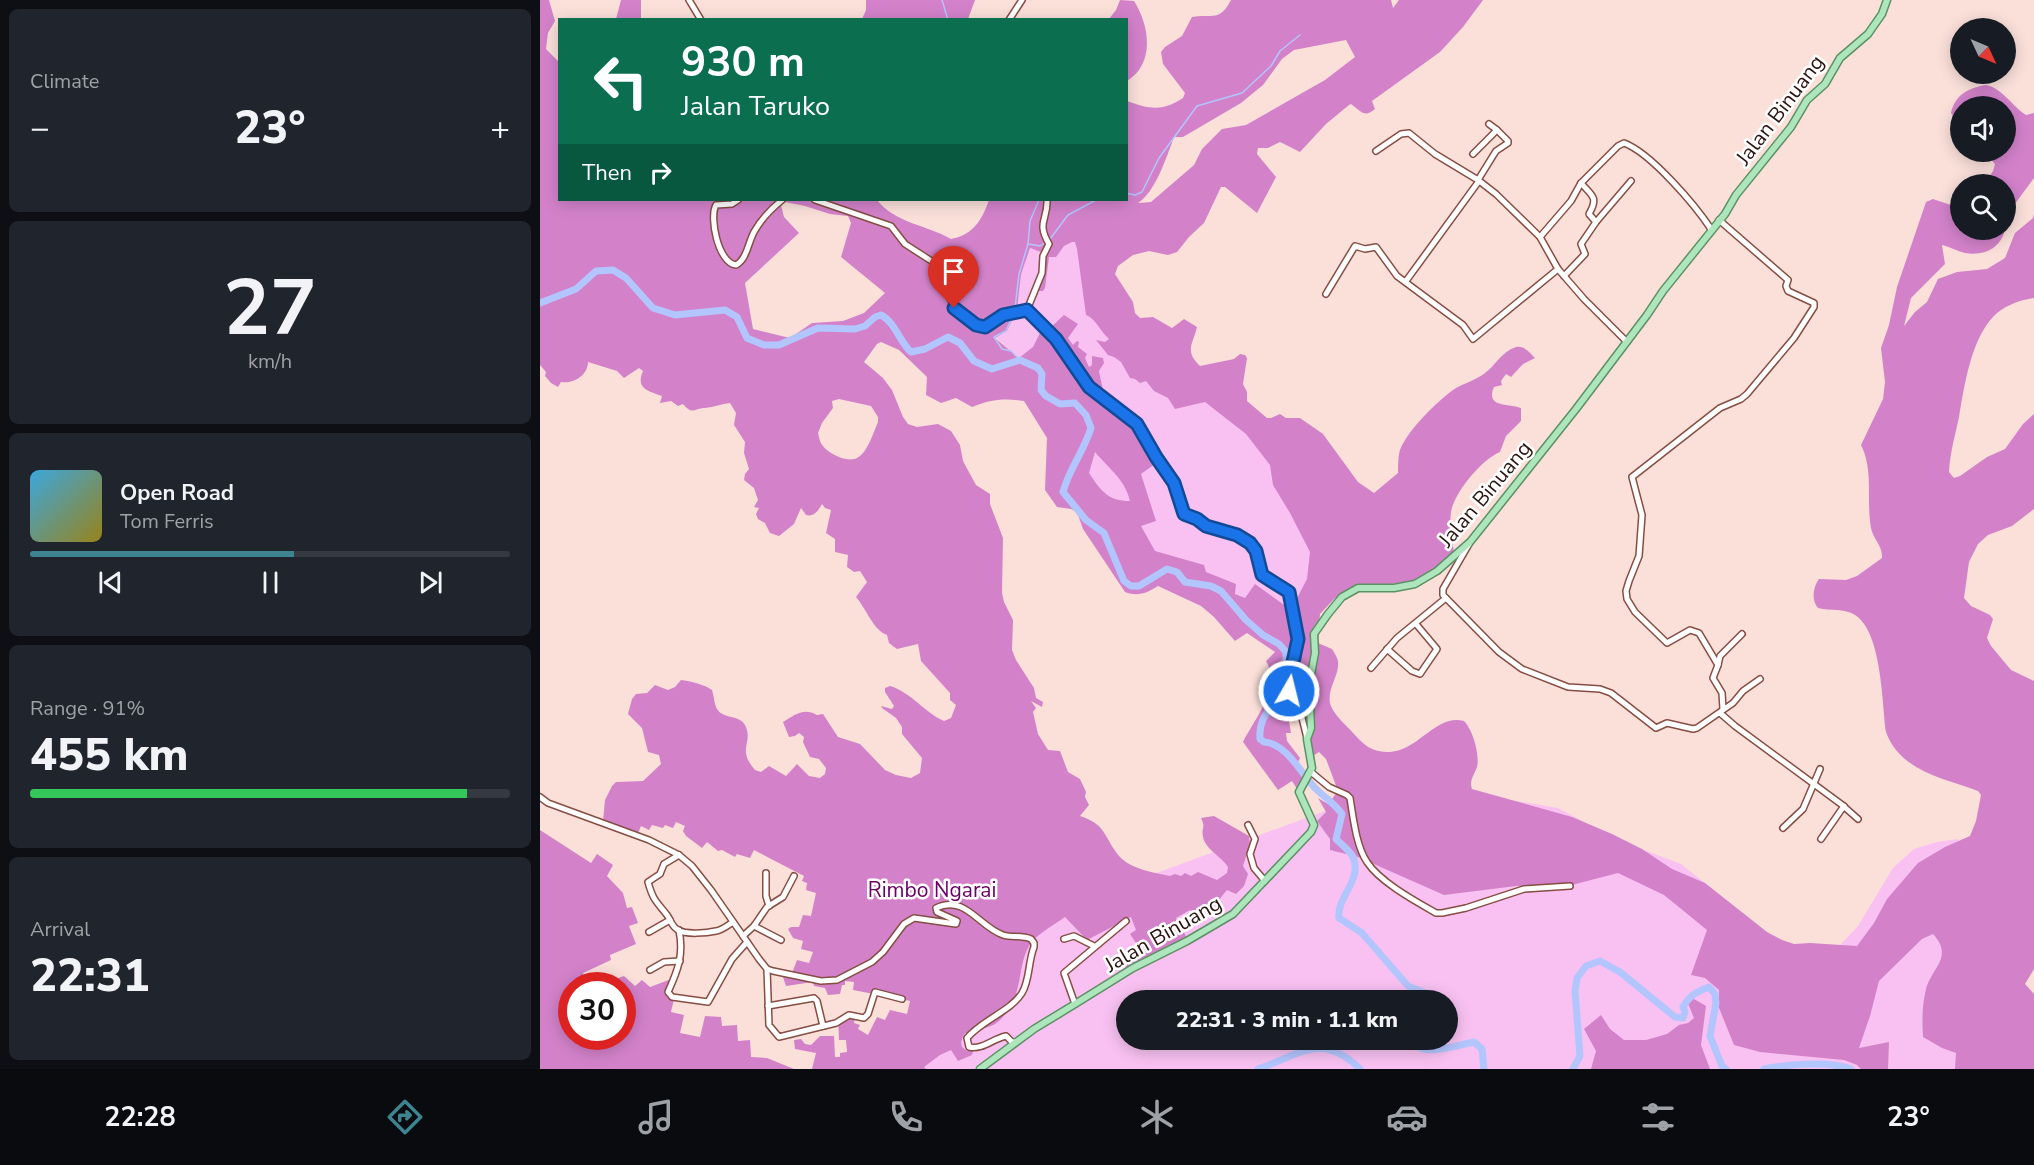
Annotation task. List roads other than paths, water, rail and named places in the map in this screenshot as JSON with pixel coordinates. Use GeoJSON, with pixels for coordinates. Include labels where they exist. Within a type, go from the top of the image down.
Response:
{"type":"FeatureCollection","features":[{"type":"Feature","properties":{"kind":"main road","name":"Jalan Binuang"},"geometry":{"type":"LineString","coordinates":[[980,1069],[1016,1042],[1133,968],[1187,941],[1233,914],[1314,827],[1299,792],[1310,774],[1312,762],[1307,739],[1311,728],[1309,685],[1315,652],[1314,634],[1342,597],[1358,588],[1394,588],[1415,584],[1437,571],[1470,542],[1627,342],[1736,195],[1791,127],[1807,100],[1825,84],[1840,58],[1868,33],[1887,0]]}},
{"type":"Feature","properties":{"kind":"street"},"geometry":{"type":"LineString","coordinates":[[689,0],[700,18]]}},
{"type":"Feature","properties":{"kind":"street"},"geometry":{"type":"LineString","coordinates":[[1010,18],[1022,0]]}},
{"type":"Feature","properties":{"kind":"street"},"geometry":{"type":"LineString","coordinates":[[1406,281],[1496,152],[1508,143],[1489,123]]}},
{"type":"Feature","properties":{"kind":"street"},"geometry":{"type":"LineString","coordinates":[[1473,154],[1497,130]]}},
{"type":"Feature","properties":{"kind":"street"},"geometry":{"type":"LineString","coordinates":[[1376,152],[1401,134],[1409,133],[1440,158],[1478,180],[1496,194],[1540,237],[1557,269],[1627,342]]}},
{"type":"Feature","properties":{"kind":"street"},"geometry":{"type":"LineString","coordinates":[[1540,237],[1571,201],[1581,183],[1618,146],[1624,143],[1652,161],[1696,207],[1712,229]]}},
{"type":"Feature","properties":{"kind":"street"},"geometry":{"type":"LineString","coordinates":[[1564,276],[1585,254],[1582,241],[1631,181]]}},
{"type":"Feature","properties":{"kind":"street"},"geometry":{"type":"LineString","coordinates":[[1581,183],[1593,196],[1594,205],[1589,214],[1596,222]]}},
{"type":"Feature","properties":{"kind":"street"},"geometry":{"type":"LineString","coordinates":[[736,201],[732,204],[716,205],[714,209],[717,238],[722,253],[729,264],[736,265],[743,259],[759,223],[781,201]]}},
{"type":"Feature","properties":{"kind":"street"},"geometry":{"type":"LineString","coordinates":[[818,201],[891,226],[905,244],[933,262],[954,308],[976,325],[988,326],[1003,315],[1027,310]]}},
{"type":"Feature","properties":{"kind":"street"},"geometry":{"type":"LineString","coordinates":[[1027,310],[1042,273],[1043,256],[1049,244],[1042,232],[1047,201]]}},
{"type":"Feature","properties":{"kind":"street"},"geometry":{"type":"LineString","coordinates":[[1718,665],[1696,631],[1687,631],[1667,643],[1635,612],[1627,600],[1626,591],[1629,580],[1639,556],[1642,515],[1632,477],[1720,408],[1747,394],[1794,338],[1814,307],[1814,303],[1788,291],[1786,286],[1788,280],[1719,220]]}},
{"type":"Feature","properties":{"kind":"street"},"geometry":{"type":"LineString","coordinates":[[1326,294],[1355,246],[1365,249],[1376,247],[1386,259],[1391,270],[1463,325],[1473,339],[1557,269]]}},
{"type":"Feature","properties":{"kind":"street"},"geometry":{"type":"LineString","coordinates":[[1027,310],[1056,339],[1089,387],[1137,424],[1174,483],[1184,514],[1197,519],[1206,526],[1243,539],[1256,551],[1262,575],[1289,592],[1298,639],[1289,691],[1299,706],[1307,739]]}},
{"type":"Feature","properties":{"kind":"street"},"geometry":{"type":"LineString","coordinates":[[1470,542],[1443,589],[1443,595],[1499,652],[1522,669],[1568,687],[1600,689],[1611,693],[1656,728],[1668,723],[1693,729],[1733,703],[1743,691],[1760,679]]}},
{"type":"Feature","properties":{"kind":"street"},"geometry":{"type":"LineString","coordinates":[[1371,668],[1397,638],[1446,598]]}},
{"type":"Feature","properties":{"kind":"street"},"geometry":{"type":"LineString","coordinates":[[1388,649],[1412,671],[1420,674],[1437,649],[1416,624]]}},
{"type":"Feature","properties":{"kind":"street"},"geometry":{"type":"LineString","coordinates":[[1742,634],[1720,656],[1713,678],[1722,693],[1722,711],[1735,726],[1844,806],[1858,819]]}},
{"type":"Feature","properties":{"kind":"street"},"geometry":{"type":"LineString","coordinates":[[1783,828],[1803,809],[1820,769]]}},
{"type":"Feature","properties":{"kind":"street"},"geometry":{"type":"LineString","coordinates":[[1310,774],[1350,798],[1355,831],[1365,859],[1370,866],[1398,891],[1436,913],[1466,908],[1524,889],[1570,886]]}},
{"type":"Feature","properties":{"kind":"street"},"geometry":{"type":"LineString","coordinates":[[540,797],[548,803],[649,840],[679,855],[692,866],[767,969],[770,1025],[777,1037],[836,1023],[849,1015],[864,1018],[868,1014],[875,992],[902,999]]}},
{"type":"Feature","properties":{"kind":"street"},"geometry":{"type":"LineString","coordinates":[[1821,839],[1844,806]]}},
{"type":"Feature","properties":{"kind":"street"},"geometry":{"type":"LineString","coordinates":[[1248,825],[1255,839],[1250,854],[1254,867],[1265,881]]}},
{"type":"Feature","properties":{"kind":"street"},"geometry":{"type":"LineString","coordinates":[[679,855],[664,864],[660,874],[648,882],[654,900],[679,930],[682,946],[680,961],[669,995],[708,1002],[732,959],[747,942]]}},
{"type":"Feature","properties":{"kind":"street"},"geometry":{"type":"LineString","coordinates":[[766,873],[766,896],[769,906]]}},
{"type":"Feature","properties":{"kind":"street"},"geometry":{"type":"LineString","coordinates":[[743,936],[769,906],[783,897],[794,876]]}},
{"type":"Feature","properties":{"kind":"street"},"geometry":{"type":"LineString","coordinates":[[767,969],[821,981],[837,980],[872,962],[883,952],[904,924],[914,918],[956,924],[955,918],[937,912],[936,909],[940,906],[959,906],[999,933],[1027,937],[1034,943],[1027,978],[1021,994],[1010,1006],[976,1027],[967,1038],[969,1047],[973,1048],[985,1046],[997,1038],[1006,1036],[1012,1042],[1016,1042]]}},
{"type":"Feature","properties":{"kind":"street"},"geometry":{"type":"LineString","coordinates":[[650,932],[670,920]]}},
{"type":"Feature","properties":{"kind":"street"},"geometry":{"type":"LineString","coordinates":[[1075,1004],[1064,973],[1126,921]]}},
{"type":"Feature","properties":{"kind":"street"},"geometry":{"type":"LineString","coordinates":[[679,930],[714,932],[733,922]]}},
{"type":"Feature","properties":{"kind":"street"},"geometry":{"type":"LineString","coordinates":[[754,926],[781,940]]}},
{"type":"Feature","properties":{"kind":"street"},"geometry":{"type":"LineString","coordinates":[[1064,939],[1074,936],[1094,946]]}},
{"type":"Feature","properties":{"kind":"street"},"geometry":{"type":"LineString","coordinates":[[650,970],[664,962],[680,961]]}},
{"type":"Feature","properties":{"kind":"street"},"geometry":{"type":"LineString","coordinates":[[768,1006],[814,998],[817,1001],[823,1026]]}},
{"type":"Feature","properties":{"kind":"waterway"},"geometry":{"type":"LineString","coordinates":[[942,0],[947,18]]}},
{"type":"Feature","properties":{"kind":"waterway"},"geometry":{"type":"LineString","coordinates":[[1128,193],[1135,195],[1142,192],[1159,158],[1197,106],[1242,93],[1271,66],[1280,51],[1300,35]]}},
{"type":"Feature","properties":{"kind":"waterway"},"geometry":{"type":"LineString","coordinates":[[1028,244],[1030,221],[1039,201]]}},
{"type":"Feature","properties":{"kind":"waterway"},"geometry":{"type":"LineString","coordinates":[[1050,239],[1068,215],[1094,201]]}},
{"type":"Feature","properties":{"kind":"waterway"},"geometry":{"type":"LineString","coordinates":[[1015,308],[1019,274],[1028,244],[1040,246],[1046,242]]}},
{"type":"Feature","properties":{"kind":"waterway"},"geometry":{"type":"LineString","coordinates":[[540,303],[576,289],[596,271],[613,270],[626,278],[653,308],[675,315],[725,310],[737,317],[747,338],[764,345],[779,345],[818,328],[855,329],[865,326],[881,315],[890,322],[911,352],[925,349],[948,337],[960,343],[974,361],[992,369],[1020,360],[1038,368],[1042,374],[1041,390],[1046,396],[1060,404],[1075,403],[1086,415],[1091,428],[1063,492],[1086,520],[1104,533],[1124,581],[1131,586],[1139,586],[1167,569],[1177,572],[1185,582],[1211,586],[1221,591],[1246,620],[1263,635],[1279,644],[1286,652],[1284,682],[1262,723],[1260,739],[1286,753],[1315,788],[1342,814],[1336,839],[1352,855],[1355,873],[1341,903],[1339,918],[1362,933],[1408,986],[1418,990]]}},
{"type":"Feature","properties":{"kind":"waterway"},"geometry":{"type":"LineString","coordinates":[[1014,313],[1006,331],[994,337],[1002,349],[1011,351],[1020,360]]}},
{"type":"Feature","properties":{"kind":"waterway"},"geometry":{"type":"LineString","coordinates":[[1573,1069],[1580,1056],[1575,991],[1577,978],[1586,966],[1600,961],[1620,972],[1675,1017],[1683,1018],[1685,1012],[1683,1007],[1688,1000],[1697,992],[1709,987],[1715,994],[1716,1003],[1710,1036],[1722,1066],[1726,1069]]}},
{"type":"Feature","properties":{"kind":"waterway"},"geometry":{"type":"LineString","coordinates":[[1458,1046],[1474,1042],[1482,1049],[1484,1069]]}},
{"type":"Feature","properties":{"kind":"waterway"},"geometry":{"type":"LineString","coordinates":[[1258,1069],[1298,1053],[1322,1049],[1334,1051],[1360,1069]]}},
{"type":"Feature","properties":{"kind":"waterway"},"geometry":{"type":"LineString","coordinates":[[1764,1069],[1808,1064],[1842,1066],[1851,1069]]}},
{"type":"Feature","properties":{"kind":"park label","name":"Rimbo Ngarai"},"geometry":{"type":"Point","coordinates":[932,890]}}]}
